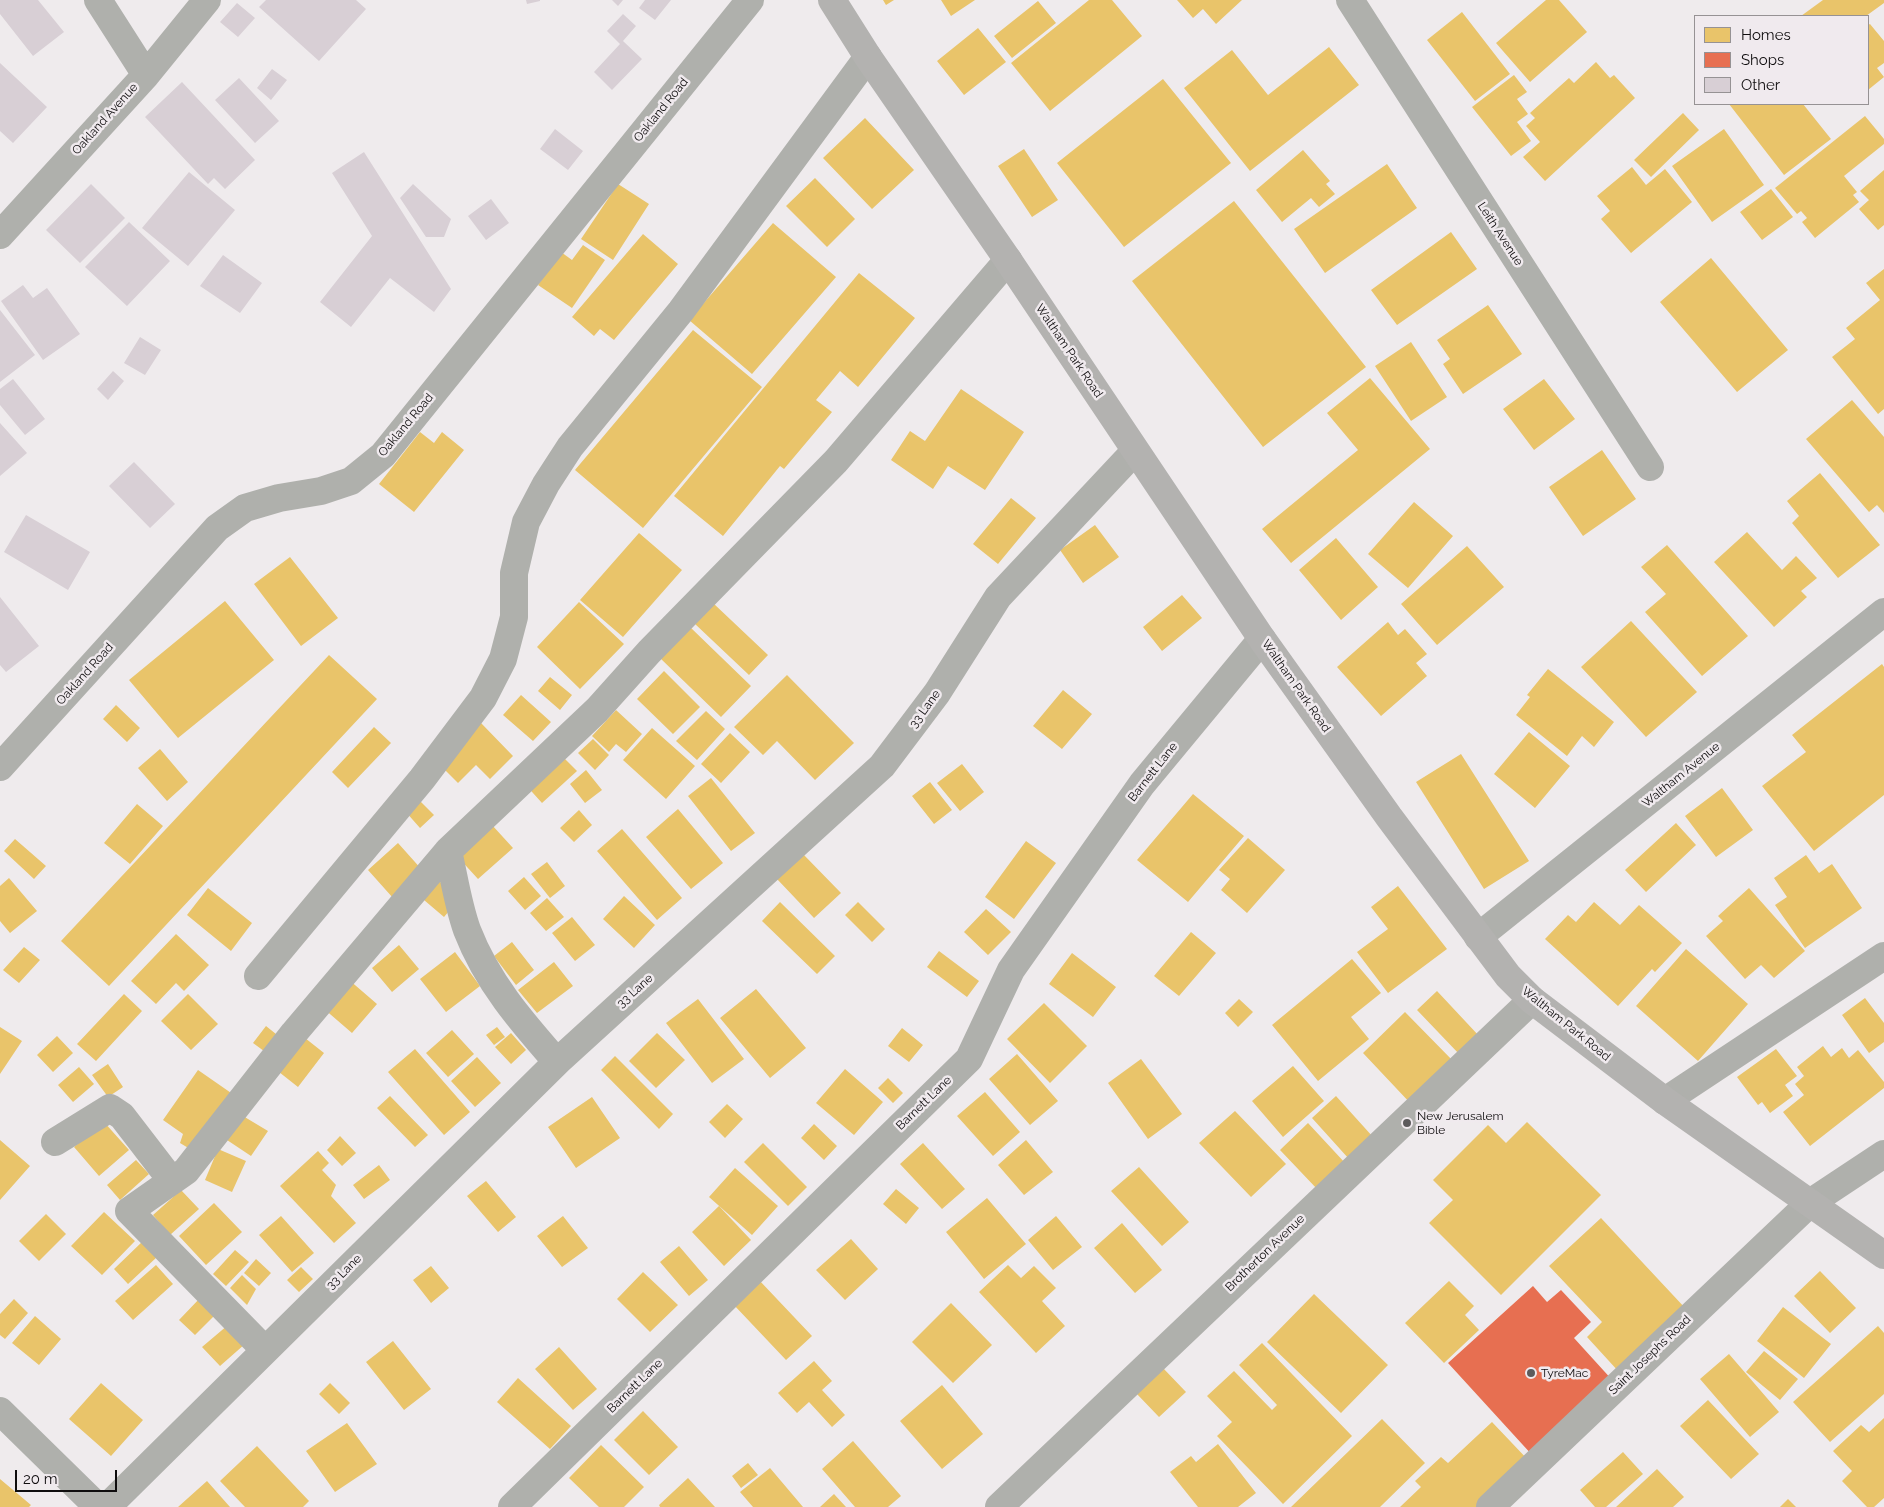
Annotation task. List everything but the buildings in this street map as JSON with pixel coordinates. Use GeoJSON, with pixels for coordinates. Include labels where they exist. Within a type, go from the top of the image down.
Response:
{"type":"FeatureCollection","features":[{"type":"Feature","properties":{"kind":"main road","name":"Waltham Park Road"},"geometry":{"type":"LineString","coordinates":[[832,0],[868,57],[1008,260],[1262,639],[1389,817],[1508,976],[1532,1000],[1665,1101],[1884,1255]]}},
{"type":"Feature","properties":{"kind":"street"},"geometry":{"type":"LineString","coordinates":[[98,0],[146,75]]}},
{"type":"Feature","properties":{"kind":"street","name":"Oakland Avenue"},"geometry":{"type":"LineString","coordinates":[[0,235],[146,75],[207,0]]}},
{"type":"Feature","properties":{"kind":"street","name":"Oakland Road"},"geometry":{"type":"LineString","coordinates":[[0,767],[217,528],[245,508],[280,498],[321,491],[350,481],[382,455],[750,0]]}},
{"type":"Feature","properties":{"kind":"street","name":"Leith Avenue"},"geometry":{"type":"LineString","coordinates":[[1350,0],[1650,467]]}},
{"type":"Feature","properties":{"kind":"street"},"geometry":{"type":"LineString","coordinates":[[258,976],[422,779],[483,698],[503,659],[514,617],[514,573],[526,522],[546,484],[570,447],[681,311],[868,57]]}},
{"type":"Feature","properties":{"kind":"street"},"geometry":{"type":"LineString","coordinates":[[265,1350],[129,1211],[186,1171],[294,1033],[448,851],[597,710],[649,652],[836,461],[1008,260]]}},
{"type":"Feature","properties":{"kind":"street","name":"33 Lane"},"geometry":{"type":"LineString","coordinates":[[107,1507],[557,1062],[882,766],[937,693],[998,598],[1135,451]]}},
{"type":"Feature","properties":{"kind":"street","name":"Waltham Avenue"},"geometry":{"type":"LineString","coordinates":[[1478,937],[1884,612]]}},
{"type":"Feature","properties":{"kind":"street","name":"Barnett Lane"},"geometry":{"type":"LineString","coordinates":[[512,1507],[969,1059],[1011,970],[1142,784],[1262,639]]}},
{"type":"Feature","properties":{"kind":"street"},"geometry":{"type":"LineString","coordinates":[[448,851],[467,929],[483,965],[511,1010],[557,1062]]}},
{"type":"Feature","properties":{"kind":"street"},"geometry":{"type":"LineString","coordinates":[[1665,1101],[1884,956]]}},
{"type":"Feature","properties":{"kind":"street","name":"Brotherton Avenue"},"geometry":{"type":"LineString","coordinates":[[999,1507],[1532,1000]]}},
{"type":"Feature","properties":{"kind":"street"},"geometry":{"type":"LineString","coordinates":[[56,1142],[110,1108],[122,1116],[172,1181]]}},
{"type":"Feature","properties":{"kind":"street","name":"Saint Josephs Road"},"geometry":{"type":"LineString","coordinates":[[1490,1507],[1810,1203],[1884,1154]]}},
{"type":"Feature","properties":{"kind":"street"},"geometry":{"type":"LineString","coordinates":[[0,1411],[98,1507]]}},
{"type":"Feature","properties":{"kind":"place","name":"New Jerusalem Bible"},"geometry":{"type":"Point","coordinates":[1407,1123]}},
{"type":"Feature","properties":{"kind":"place","name":"TyreMac"},"geometry":{"type":"Point","coordinates":[1531,1373]}}]}
